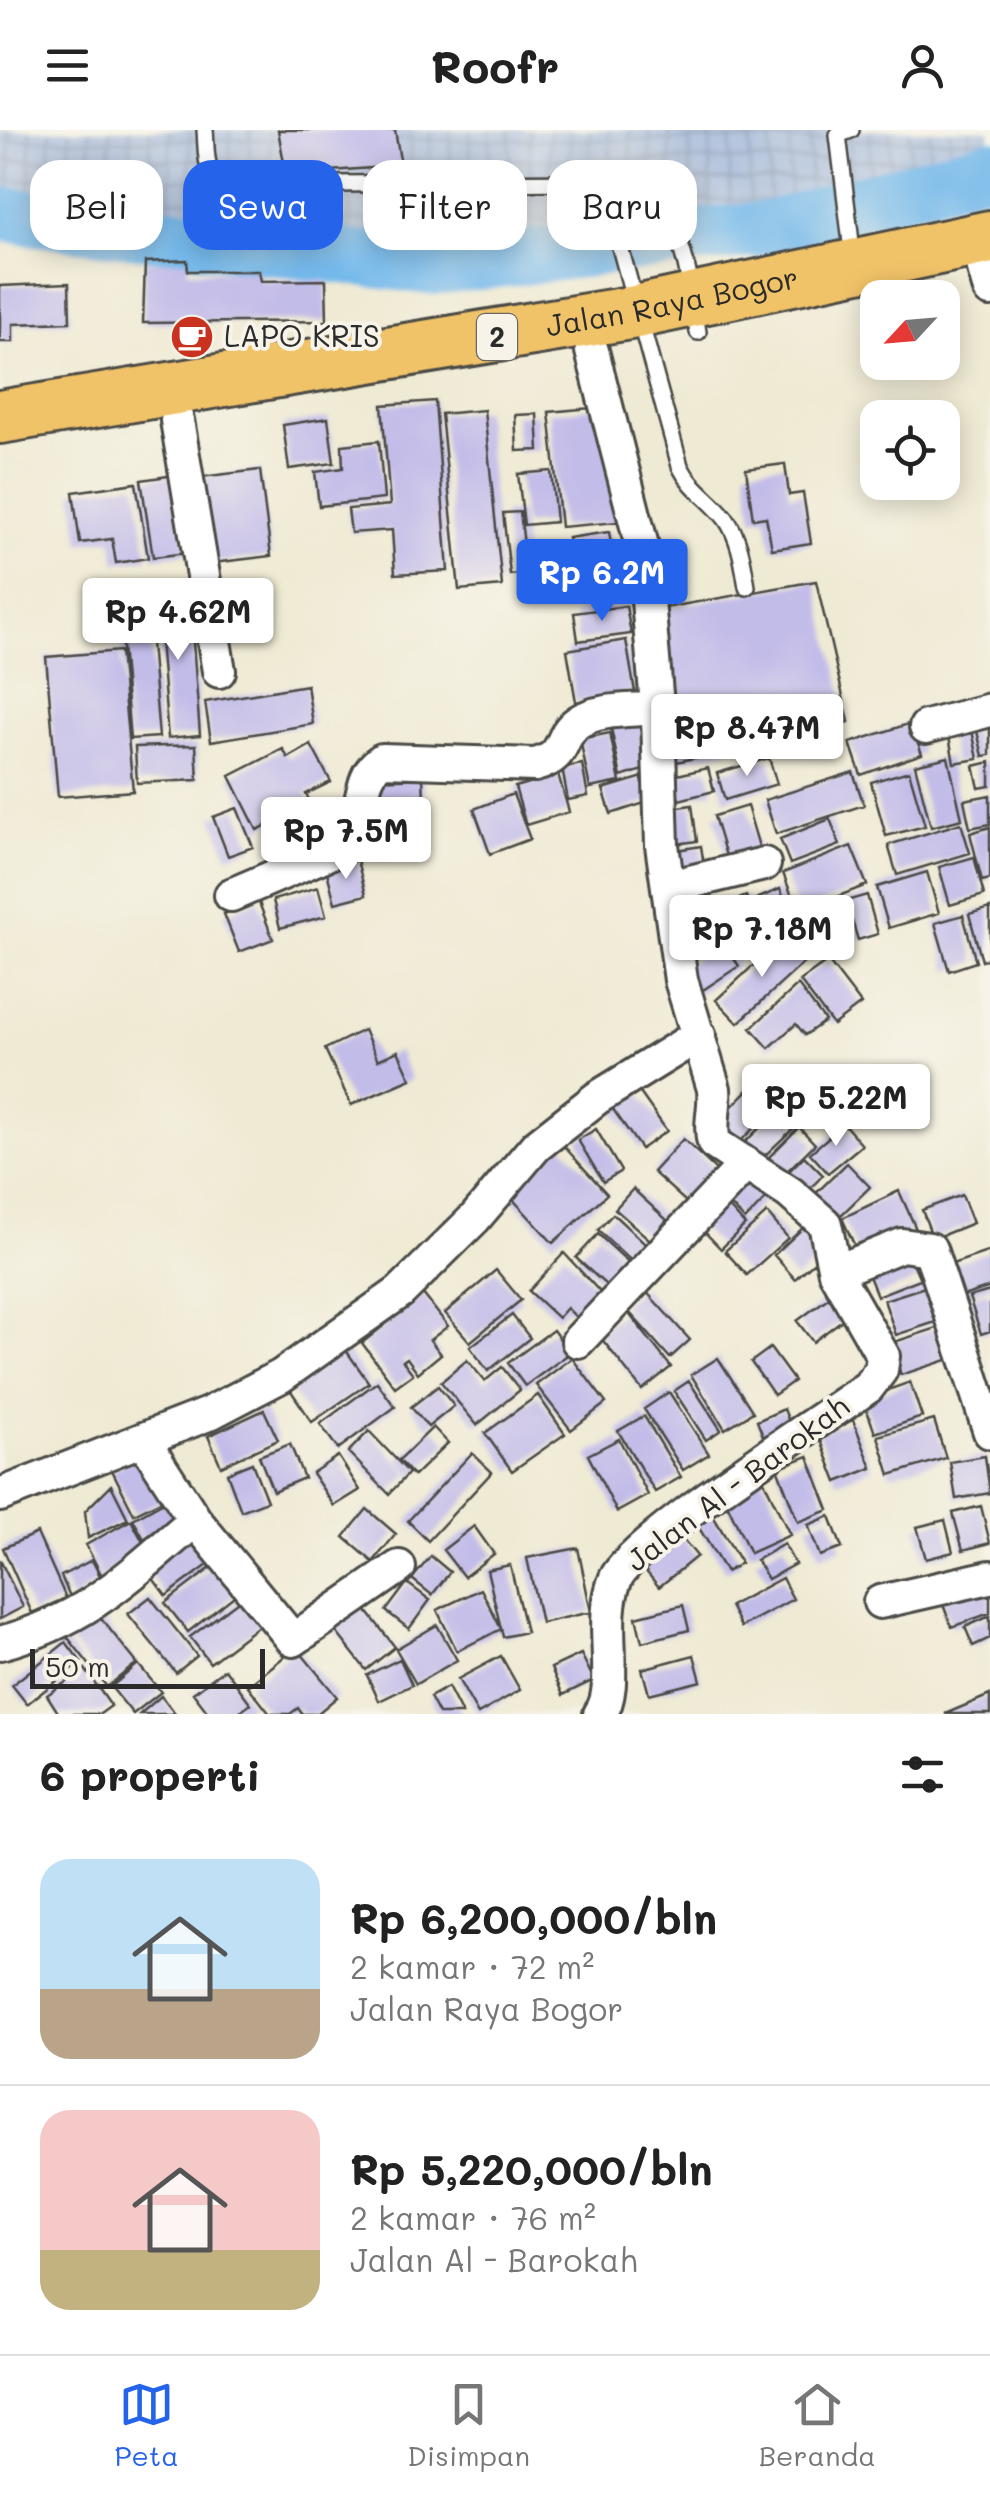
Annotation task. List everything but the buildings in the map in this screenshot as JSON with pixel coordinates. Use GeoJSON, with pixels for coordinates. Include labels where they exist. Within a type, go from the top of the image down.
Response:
{"type":"FeatureCollection","features":[{"type":"Feature","properties":{"kind":"highway","name":"Jalan Raya Bogor"},"geometry":{"type":"LineString","coordinates":[[693,305],[852,253],[989,266]]}},
{"type":"Feature","properties":{"kind":"highway","name":"Jalan Raya Bogor"},"geometry":{"type":"LineString","coordinates":[[0,416],[693,305],[989,266]]}},
{"type":"Feature","properties":{"kind":"highway","name":"Jalan Raya Bogor"},"geometry":{"type":"LineString","coordinates":[[0,448],[592,350],[637,317]]}},
{"type":"Feature","properties":{"kind":"street","name":"Jalan Al - Barokah"},"geometry":{"type":"LineString","coordinates":[[592,350],[644,554],[657,708],[662,844],[678,965],[714,1089],[716,1107],[710,1129],[714,1143],[790,1193],[825,1224],[835,1272],[882,1349],[881,1370],[868,1387],[629,1560],[618,1573],[608,1602],[605,1636],[610,1689],[600,1714]]}},
{"type":"Feature","properties":{"kind":"street"},"geometry":{"type":"LineString","coordinates":[[177,420],[219,671]]}},
{"type":"Feature","properties":{"kind":"street"},"geometry":{"type":"LineString","coordinates":[[231,895],[342,847],[355,833],[368,774],[382,760],[535,765],[556,756],[576,724],[588,718],[657,708]]}},
{"type":"Feature","properties":{"kind":"street"},"geometry":{"type":"LineString","coordinates":[[926,727],[990,710]]}},
{"type":"Feature","properties":{"kind":"street"},"geometry":{"type":"LineString","coordinates":[[669,887],[764,864]]}},
{"type":"Feature","properties":{"kind":"street"},"geometry":{"type":"LineString","coordinates":[[0,1495],[144,1441],[281,1376],[354,1328],[400,1292],[475,1218],[536,1146],[597,1098],[699,1035]]}},
{"type":"Feature","properties":{"kind":"street"},"geometry":{"type":"LineString","coordinates":[[578,1341],[744,1166]]}},
{"type":"Feature","properties":{"kind":"street"},"geometry":{"type":"LineString","coordinates":[[835,1272],[902,1246],[930,1249],[990,1432]]}},
{"type":"Feature","properties":{"kind":"street"},"geometry":{"type":"LineString","coordinates":[[144,1441],[195,1520],[293,1640],[399,1567]]}},
{"type":"Feature","properties":{"kind":"street"},"geometry":{"type":"LineString","coordinates":[[0,1644],[48,1630],[80,1614],[195,1520]]}},
{"type":"Feature","properties":{"kind":"street"},"geometry":{"type":"LineString","coordinates":[[880,1602],[990,1577]]}},
{"type":"Feature","properties":{"kind":"lane"},"geometry":{"type":"LineString","coordinates":[[205,130],[208,166],[216,181],[225,185],[547,182]]}},
{"type":"Feature","properties":{"kind":"lane"},"geometry":{"type":"LineString","coordinates":[[842,132],[852,253]]}},
{"type":"Feature","properties":{"kind":"lane"},"geometry":{"type":"LineString","coordinates":[[622,250],[680,466],[689,485],[724,516],[732,529],[747,587]]}},
{"type":"Feature","properties":{"kind":"lane"},"geometry":{"type":"LineString","coordinates":[[680,250],[693,305]]}},
{"type":"Feature","properties":{"kind":"shaded area"},"geometry":{"type":"Polygon","coordinates":[[[0,130],[990,130],[990,143],[806,201],[697,218],[697,160],[547,160],[547,241],[527,244],[527,160],[363,160],[363,235],[343,232],[343,160],[183,160],[183,210],[163,207],[163,160],[30,160],[30,196],[0,194],[0,130]]]}},
{"type":"Feature","properties":{"kind":"waterway"},"geometry":{"type":"LineString","coordinates":[[0,214],[435,268],[770,228],[990,167]]}},
{"type":"Feature","properties":{"kind":"place","name":"LAPO KRIS"},"geometry":{"type":"Point","coordinates":[192,337]}}]}
